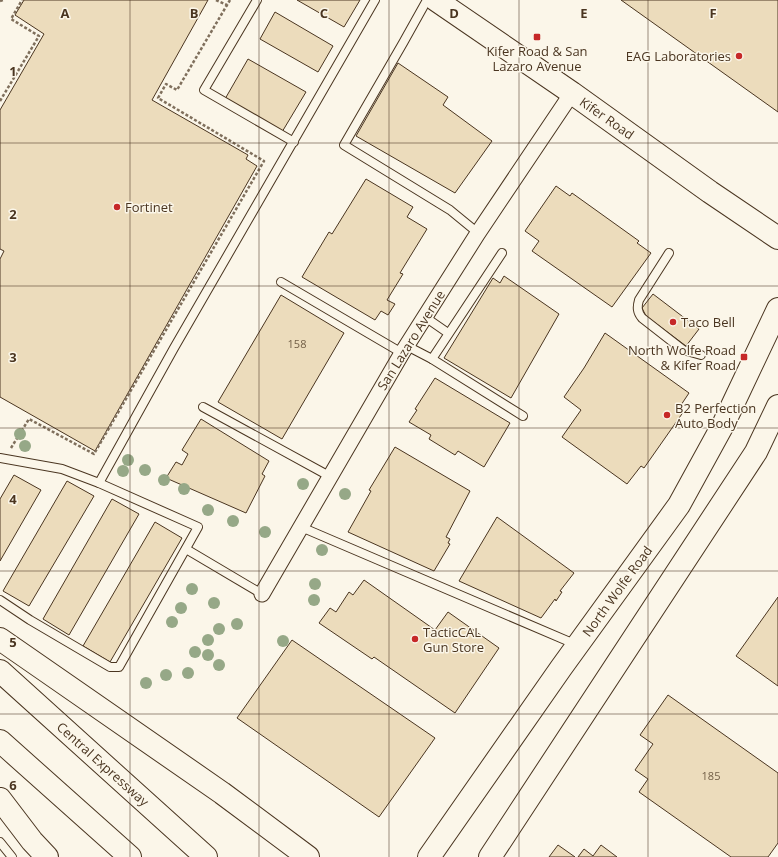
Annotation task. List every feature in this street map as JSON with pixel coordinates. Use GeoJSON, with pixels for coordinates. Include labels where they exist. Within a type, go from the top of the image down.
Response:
{"type":"FeatureCollection","features":[{"type":"Feature","properties":{"kind":"main road","name":"Kifer Road"},"geometry":{"type":"LineString","coordinates":[[437,1],[572,93],[710,192],[778,238]]}},
{"type":"Feature","properties":{"kind":"main road","name":"North Wolfe Road"},"geometry":{"type":"LineString","coordinates":[[429,857],[578,645],[679,505],[724,423],[778,309]]}},
{"type":"Feature","properties":{"kind":"main road"},"geometry":{"type":"LineString","coordinates":[[490,857],[756,452],[778,406]]}},
{"type":"Feature","properties":{"kind":"main road"},"geometry":{"type":"LineString","coordinates":[[0,639],[222,793],[308,857]]}},
{"type":"Feature","properties":{"kind":"main road","name":"Central Expressway"},"geometry":{"type":"LineString","coordinates":[[0,671],[206,857]]}},
{"type":"Feature","properties":{"kind":"main road"},"geometry":{"type":"LineString","coordinates":[[0,742],[130,857]]}},
{"type":"Feature","properties":{"kind":"main road"},"geometry":{"type":"LineString","coordinates":[[0,799],[46,857]]}},
{"type":"Feature","properties":{"kind":"street","name":"San Lazaro Avenue"},"geometry":{"type":"LineString","coordinates":[[262,594],[405,349],[478,232],[572,93]]}},
{"type":"Feature","properties":{"kind":"lane"},"geometry":{"type":"LineString","coordinates":[[257,0],[204,90],[294,142]]}},
{"type":"Feature","properties":{"kind":"lane"},"geometry":{"type":"LineString","coordinates":[[99,483],[174,348],[375,0]]}},
{"type":"Feature","properties":{"kind":"lane"},"geometry":{"type":"LineString","coordinates":[[437,1],[403,43],[344,145],[450,210],[478,232]]}},
{"type":"Feature","properties":{"kind":"lane"},"geometry":{"type":"LineString","coordinates":[[432,359],[502,252]]}},
{"type":"Feature","properties":{"kind":"lane"},"geometry":{"type":"LineString","coordinates":[[669,253],[639,300],[637,307],[638,313],[683,350],[701,355]]}},
{"type":"Feature","properties":{"kind":"lane"},"geometry":{"type":"LineString","coordinates":[[281,282],[405,349],[432,359],[523,416]]}},
{"type":"Feature","properties":{"kind":"lane"},"geometry":{"type":"LineString","coordinates":[[425,317],[448,333]]}},
{"type":"Feature","properties":{"kind":"lane"},"geometry":{"type":"LineString","coordinates":[[203,407],[330,477]]}},
{"type":"Feature","properties":{"kind":"lane"},"geometry":{"type":"LineString","coordinates":[[0,600],[30,620],[110,667],[118,667],[198,527],[99,483],[62,469],[2,459]]}},
{"type":"Feature","properties":{"kind":"lane"},"geometry":{"type":"LineString","coordinates":[[301,527],[578,645]]}},
{"type":"Feature","properties":{"kind":"lane"},"geometry":{"type":"LineString","coordinates":[[186,549],[262,594]]}},
{"type":"Feature","properties":{"kind":"lane"},"geometry":{"type":"LineString","coordinates":[[0,842],[12,857]]}},
{"type":"Feature","properties":{"kind":"path"},"geometry":{"type":"LineString","coordinates":[[0,101],[39,36],[11,19],[22,0]]}},
{"type":"Feature","properties":{"kind":"path"},"geometry":{"type":"LineString","coordinates":[[216,0],[227,5]]}},
{"type":"Feature","properties":{"kind":"path"},"geometry":{"type":"LineString","coordinates":[[2,459],[29,419],[94,454],[264,161],[158,98],[166,84],[177,90],[230,0]]}},
{"type":"Feature","properties":{"kind":"building","name":"Fortinet"},"geometry":{"type":"Polygon","coordinates":[[[24,0],[208,0],[152,100],[248,155],[246,159],[257,166],[95,451],[0,397],[0,259],[4,251],[0,249],[0,110],[44,34],[15,15],[24,0]]]}},
{"type":"Feature","properties":{"kind":"building"},"geometry":{"type":"Polygon","coordinates":[[[297,0],[360,0],[344,27],[297,0]]]}},
{"type":"Feature","properties":{"kind":"building","name":"EAG Laboratories"},"geometry":{"type":"Polygon","coordinates":[[[621,0],[778,0],[778,112],[621,0]]]}},
{"type":"Feature","properties":{"kind":"building"},"geometry":{"type":"Polygon","coordinates":[[[275,12],[333,46],[318,72],[260,39],[275,12]]]}},
{"type":"Feature","properties":{"kind":"building"},"geometry":{"type":"Polygon","coordinates":[[[248,59],[306,92],[282,132],[225,99],[248,59]]]}},
{"type":"Feature","properties":{"kind":"building"},"geometry":{"type":"Polygon","coordinates":[[[398,63],[448,97],[443,105],[492,141],[455,193],[356,136],[398,63]]]}},
{"type":"Feature","properties":{"kind":"building"},"geometry":{"type":"Polygon","coordinates":[[[366,179],[413,207],[407,217],[427,229],[400,273],[403,274],[387,300],[395,304],[388,315],[381,311],[375,320],[302,277],[329,232],[332,234],[366,179]]]}},
{"type":"Feature","properties":{"kind":"building"},"geometry":{"type":"Polygon","coordinates":[[[556,186],[570,196],[572,193],[639,241],[637,243],[651,253],[612,307],[532,251],[539,241],[525,231],[556,186]]]}},
{"type":"Feature","properties":{"kind":"building"},"geometry":{"type":"Polygon","coordinates":[[[504,276],[559,314],[511,398],[444,358],[493,278],[500,283],[504,276]]]}},
{"type":"Feature","properties":{"kind":"building","name":"Taco Bell"},"geometry":{"type":"Polygon","coordinates":[[[653,294],[699,329],[686,346],[646,316],[642,308],[653,294]]]}},
{"type":"Feature","properties":{"kind":"building"},"geometry":{"type":"Polygon","coordinates":[[[281,295],[344,333],[282,439],[218,402],[281,295]]]}},
{"type":"Feature","properties":{"kind":"building"},"geometry":{"type":"Polygon","coordinates":[[[605,333],[689,393],[679,408],[684,411],[644,468],[641,466],[627,484],[562,437],[581,410],[564,397],[605,333]]]}},
{"type":"Feature","properties":{"kind":"building"},"geometry":{"type":"Polygon","coordinates":[[[435,378],[510,423],[484,467],[458,451],[455,455],[429,439],[431,435],[409,422],[417,410],[415,409],[435,378]]]}},
{"type":"Feature","properties":{"kind":"building"},"geometry":{"type":"Polygon","coordinates":[[[201,419],[269,461],[262,474],[265,476],[246,513],[166,478],[176,462],[182,465],[188,454],[182,450],[201,419]]]}},
{"type":"Feature","properties":{"kind":"building"},"geometry":{"type":"Polygon","coordinates":[[[395,447],[470,491],[446,537],[450,539],[448,543],[450,544],[434,571],[348,532],[371,491],[369,490],[395,447]]]}},
{"type":"Feature","properties":{"kind":"building"},"geometry":{"type":"Polygon","coordinates":[[[14,475],[41,490],[0,561],[0,499],[14,475]]]}},
{"type":"Feature","properties":{"kind":"building"},"geometry":{"type":"Polygon","coordinates":[[[67,481],[94,496],[29,606],[3,591],[67,481]]]}},
{"type":"Feature","properties":{"kind":"building"},"geometry":{"type":"Polygon","coordinates":[[[112,499],[139,514],[69,635],[43,619],[112,499]]]}},
{"type":"Feature","properties":{"kind":"building"},"geometry":{"type":"Polygon","coordinates":[[[497,517],[574,573],[560,591],[562,592],[556,601],[555,599],[541,618],[459,581],[497,517]]]}},
{"type":"Feature","properties":{"kind":"building"},"geometry":{"type":"Polygon","coordinates":[[[155,522],[182,538],[110,662],[83,646],[155,522]]]}},
{"type":"Feature","properties":{"kind":"building","name":"TacticCAL Gun Store"},"geometry":{"type":"Polygon","coordinates":[[[364,580],[435,630],[448,612],[499,648],[455,713],[374,657],[372,659],[319,623],[330,608],[336,612],[349,592],[353,595],[364,580]]]}},
{"type":"Feature","properties":{"kind":"building"},"geometry":{"type":"Polygon","coordinates":[[[778,597],[778,686],[736,656],[778,597]]]}},
{"type":"Feature","properties":{"kind":"building"},"geometry":{"type":"Polygon","coordinates":[[[292,640],[435,738],[379,817],[237,718],[292,640]]]}},
{"type":"Feature","properties":{"kind":"building"},"geometry":{"type":"Polygon","coordinates":[[[668,695],[778,773],[778,843],[768,857],[731,857],[639,792],[648,779],[635,770],[653,744],[640,735],[668,695]]]}},
{"type":"Feature","properties":{"kind":"building"},"geometry":{"type":"Polygon","coordinates":[[[558,845],[575,857],[549,857],[558,845]]]}},
{"type":"Feature","properties":{"kind":"building"},"geometry":{"type":"Polygon","coordinates":[[[601,845],[617,857],[578,857],[584,849],[593,856],[601,845]]]}},
{"type":"Feature","properties":{"kind":"place","name":"Kifer Road & San Lazaro Avenue"},"geometry":{"type":"Point","coordinates":[537,37]}},
{"type":"Feature","properties":{"kind":"place","name":"EAG Laboratories"},"geometry":{"type":"Point","coordinates":[739,56]}},
{"type":"Feature","properties":{"kind":"place","name":"Fortinet"},"geometry":{"type":"Point","coordinates":[117,207]}},
{"type":"Feature","properties":{"kind":"place","name":"Taco Bell"},"geometry":{"type":"Point","coordinates":[673,322]}},
{"type":"Feature","properties":{"kind":"place","name":"North Wolfe Road & Kifer Road"},"geometry":{"type":"Point","coordinates":[744,357]}},
{"type":"Feature","properties":{"kind":"place","name":"B2 Perfection Auto Body"},"geometry":{"type":"Point","coordinates":[667,415]}},
{"type":"Feature","properties":{"kind":"place","name":"TacticCAL Gun Store"},"geometry":{"type":"Point","coordinates":[415,639]}}]}
